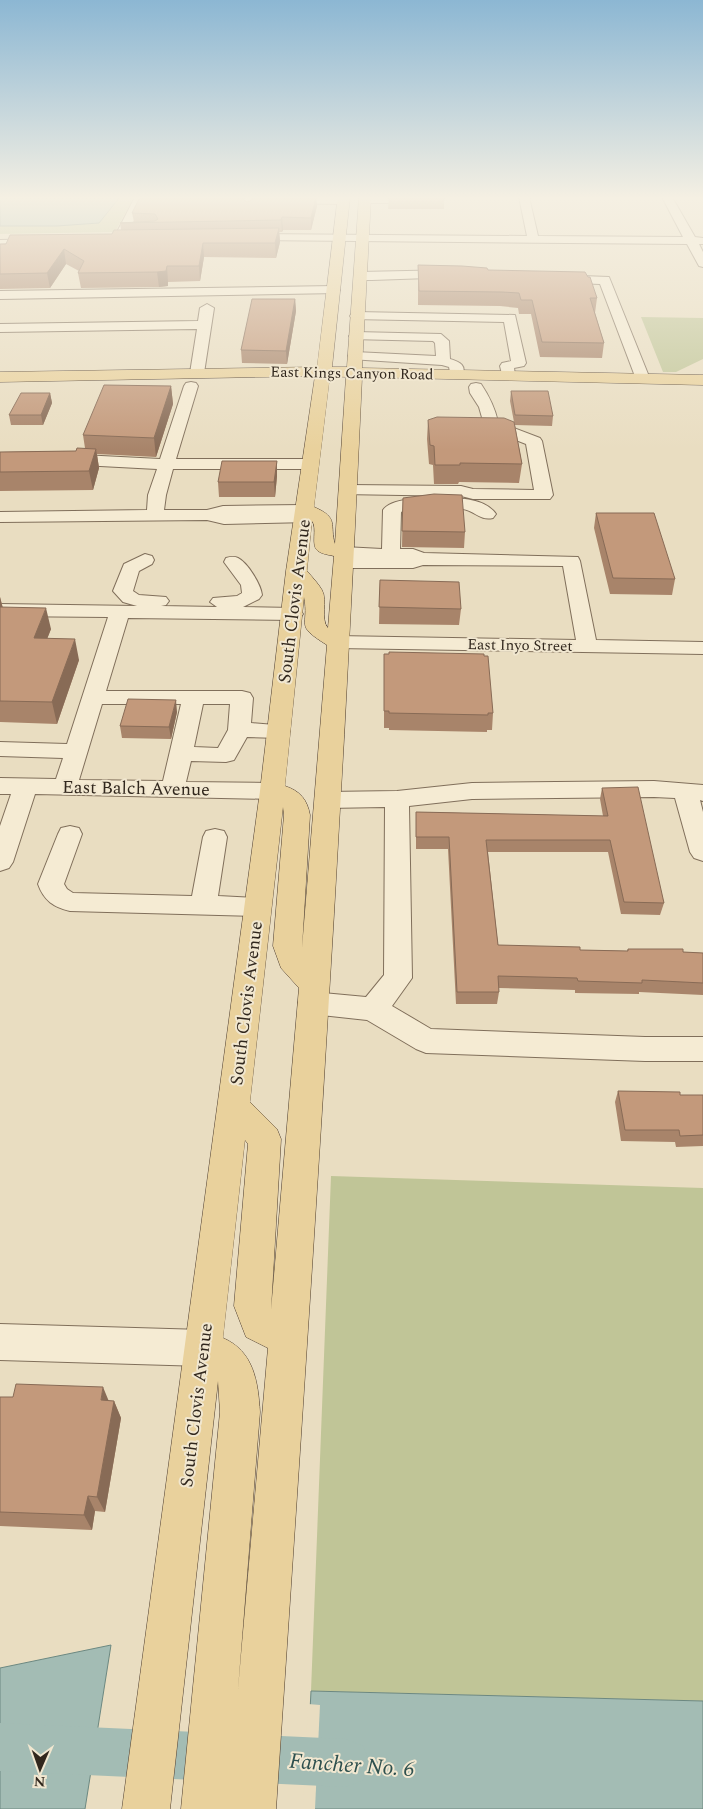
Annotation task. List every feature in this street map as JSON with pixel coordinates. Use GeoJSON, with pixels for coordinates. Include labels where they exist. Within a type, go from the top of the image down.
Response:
{"type":"FeatureCollection","features":[{"type":"Feature","properties":{"kind":"main road","name":"South Clovis Avenue"},"geometry":{"type":"LineString","coordinates":[[146,1809],[258,907],[293,614],[296,571],[335,281]]}},
{"type":"Feature","properties":{"kind":"main road"},"geometry":{"type":"LineString","coordinates":[[252,1809],[327,800],[344,557],[360,281]]}},
{"type":"Feature","properties":{"kind":"main road","name":"East Kings Canyon Road"},"geometry":{"type":"LineString","coordinates":[[0,377],[322,378],[355,371],[703,380]]}},
{"type":"Feature","properties":{"kind":"main road","name":"East Kings Canyon Road"},"geometry":{"type":"LineString","coordinates":[[355,371],[476,387],[703,392]]}},
{"type":"Feature","properties":{"kind":"main road","name":"East Kings Canyon Road"},"geometry":{"type":"LineString","coordinates":[[0,389],[194,379]]}},
{"type":"Feature","properties":{"kind":"main road"},"geometry":{"type":"LineString","coordinates":[[304,514],[320,515],[324,520],[324,547],[344,557]]}},
{"type":"Feature","properties":{"kind":"main road"},"geometry":{"type":"LineString","coordinates":[[296,571],[312,590],[316,600],[314,623],[317,630],[337,642]]}},
{"type":"Feature","properties":{"kind":"main road"},"geometry":{"type":"LineString","coordinates":[[272,791],[288,795],[295,803],[297,815],[287,946],[291,960],[312,994]]}},
{"type":"Feature","properties":{"kind":"main road"},"geometry":{"type":"LineString","coordinates":[[233,1106],[265,1139],[253,1296],[254,1314],[256,1321],[262,1327],[287,1336]]}},
{"type":"Feature","properties":{"kind":"main road"},"geometry":{"type":"LineString","coordinates":[[203,1348],[220,1355],[232,1367],[239,1382],[240,1402],[205,1809]]}},
{"type":"Feature","properties":{"kind":"street"},"geometry":{"type":"LineString","coordinates":[[606,281],[642,379]]}},
{"type":"Feature","properties":{"kind":"street"},"geometry":{"type":"LineString","coordinates":[[0,295],[334,290]]}},
{"type":"Feature","properties":{"kind":"street"},"geometry":{"type":"LineString","coordinates":[[155,515],[156,496],[194,379],[210,292]]}},
{"type":"Feature","properties":{"kind":"street"},"geometry":{"type":"LineString","coordinates":[[357,316],[510,318],[519,363],[507,366],[508,375]]}},
{"type":"Feature","properties":{"kind":"street"},"geometry":{"type":"LineString","coordinates":[[0,328],[205,325]]}},
{"type":"Feature","properties":{"kind":"street"},"geometry":{"type":"LineString","coordinates":[[356,336],[436,337],[442,341],[442,361]]}},
{"type":"Feature","properties":{"kind":"street"},"geometry":{"type":"LineString","coordinates":[[355,371],[442,361],[456,365],[456,374]]}},
{"type":"Feature","properties":{"kind":"street"},"geometry":{"type":"LineString","coordinates":[[348,490],[461,491],[473,494],[544,495],[534,441],[491,425],[487,407],[477,393],[476,387]]}},
{"type":"Feature","properties":{"kind":"street"},"geometry":{"type":"LineString","coordinates":[[0,460],[72,460],[166,464],[310,464]]}},
{"type":"Feature","properties":{"kind":"street"},"geometry":{"type":"LineString","coordinates":[[391,554],[392,510],[394,506],[406,504],[470,505],[487,514]]}},
{"type":"Feature","properties":{"kind":"street"},"geometry":{"type":"LineString","coordinates":[[0,517],[207,515],[222,511],[304,514]]}},
{"type":"Feature","properties":{"kind":"street"},"geometry":{"type":"LineString","coordinates":[[344,557],[391,554],[413,555],[421,559]]}},
{"type":"Feature","properties":{"kind":"street"},"geometry":{"type":"LineString","coordinates":[[344,557],[413,562],[421,559],[570,561],[587,646]]}},
{"type":"Feature","properties":{"kind":"street"},"geometry":{"type":"LineString","coordinates":[[145,560],[131,568],[124,591],[125,594],[133,599],[241,602],[252,595],[252,590],[251,585],[233,562]]}},
{"type":"Feature","properties":{"kind":"street"},"geometry":{"type":"LineString","coordinates":[[0,610],[293,614]]}},
{"type":"Feature","properties":{"kind":"street"},"geometry":{"type":"LineString","coordinates":[[65,787],[120,612]]}},
{"type":"Feature","properties":{"kind":"street","name":"East Inyo Street"},"geometry":{"type":"LineString","coordinates":[[337,642],[703,648]]}},
{"type":"Feature","properties":{"kind":"street"},"geometry":{"type":"LineString","coordinates":[[94,696],[242,698],[239,730],[226,755],[181,754]]}},
{"type":"Feature","properties":{"kind":"street"},"geometry":{"type":"LineString","coordinates":[[173,789],[193,698]]}},
{"type":"Feature","properties":{"kind":"street"},"geometry":{"type":"LineString","coordinates":[[239,730],[279,730]]}},
{"type":"Feature","properties":{"kind":"street"},"geometry":{"type":"LineString","coordinates":[[0,749],[77,751]]}},
{"type":"Feature","properties":{"kind":"street","name":"East Balch Avenue"},"geometry":{"type":"LineString","coordinates":[[0,786],[272,791]]}},
{"type":"Feature","properties":{"kind":"street"},"geometry":{"type":"LineString","coordinates":[[0,862],[26,786]]}},
{"type":"Feature","properties":{"kind":"street"},"geometry":{"type":"LineString","coordinates":[[327,800],[397,799],[472,791],[654,788],[694,792],[703,852]]}},
{"type":"Feature","properties":{"kind":"street"},"geometry":{"type":"LineString","coordinates":[[373,1009],[398,978],[397,799]]}},
{"type":"Feature","properties":{"kind":"street"},"geometry":{"type":"LineString","coordinates":[[70,834],[51,884],[53,892],[59,898],[70,902],[258,907]]}},
{"type":"Feature","properties":{"kind":"street"},"geometry":{"type":"LineString","coordinates":[[204,906],[215,837]]}},
{"type":"Feature","properties":{"kind":"street"},"geometry":{"type":"LineString","coordinates":[[312,994],[373,1009],[426,1041],[645,1049],[703,1049]]}},
{"type":"Feature","properties":{"kind":"street"},"geometry":{"type":"LineString","coordinates":[[0,1342],[203,1348]]}},
{"type":"Feature","properties":{"kind":"green space"},"geometry":{"type":"Polygon","coordinates":[[[641,317],[703,318],[703,359],[676,372],[663,372],[641,317]]]}},
{"type":"Feature","properties":{"kind":"green space"},"geometry":{"type":"Polygon","coordinates":[[[331,1176],[703,1188],[703,1701],[311,1691],[331,1176]]]}},
{"type":"Feature","properties":{"kind":"water"},"geometry":{"type":"Polygon","coordinates":[[[111,1645],[85,1809],[0,1809],[0,1668],[111,1645]]]}},
{"type":"Feature","properties":{"kind":"water"},"geometry":{"type":"Polygon","coordinates":[[[311,1691],[703,1701],[703,1809],[305,1809],[311,1691]]]}},
{"type":"Feature","properties":{"kind":"pier"},"geometry":{"type":"Polygon","coordinates":[[[308,1704],[320,1705],[315,1809],[303,1809],[308,1704]]]}},
{"type":"Feature","properties":{"kind":"building"},"geometry":{"type":"Polygon","coordinates":[[[419,281],[591,281],[597,298],[590,298],[604,343],[542,342],[532,300],[521,300],[519,293],[419,291],[419,281]]]}},
{"type":"Feature","properties":{"kind":"building"},"geometry":{"type":"Polygon","coordinates":[[[252,299],[295,299],[286,351],[241,350],[252,299]]]}},
{"type":"Feature","properties":{"kind":"building"},"geometry":{"type":"Polygon","coordinates":[[[104,385],[171,386],[154,438],[83,435],[104,385]]]}},
{"type":"Feature","properties":{"kind":"building"},"geometry":{"type":"Polygon","coordinates":[[[511,391],[548,391],[553,416],[515,415],[511,391]]]}},
{"type":"Feature","properties":{"kind":"building"},"geometry":{"type":"Polygon","coordinates":[[[21,393],[50,393],[41,415],[9,415],[21,393]]]}},
{"type":"Feature","properties":{"kind":"building"},"geometry":{"type":"Polygon","coordinates":[[[437,417],[504,418],[514,422],[522,464],[460,463],[460,465],[435,465],[434,446],[430,445],[428,420],[437,417]]]}},
{"type":"Feature","properties":{"kind":"building"},"geometry":{"type":"Polygon","coordinates":[[[77,448],[96,449],[89,471],[0,472],[0,452],[76,451],[77,448]]]}},
{"type":"Feature","properties":{"kind":"building"},"geometry":{"type":"Polygon","coordinates":[[[222,461],[277,461],[274,482],[218,482],[222,461]]]}},
{"type":"Feature","properties":{"kind":"building"},"geometry":{"type":"Polygon","coordinates":[[[434,494],[462,495],[465,532],[402,531],[403,498],[434,494]]]}},
{"type":"Feature","properties":{"kind":"building"},"geometry":{"type":"Polygon","coordinates":[[[596,513],[654,513],[675,579],[613,578],[596,513]]]}},
{"type":"Feature","properties":{"kind":"building"},"geometry":{"type":"Polygon","coordinates":[[[380,580],[459,582],[461,609],[379,607],[380,580]]]}},
{"type":"Feature","properties":{"kind":"building"},"geometry":{"type":"Polygon","coordinates":[[[0,607],[46,608],[34,638],[75,639],[52,702],[0,701],[0,607]]]}},
{"type":"Feature","properties":{"kind":"building"},"geometry":{"type":"Polygon","coordinates":[[[389,652],[484,654],[484,656],[488,656],[493,713],[488,713],[488,715],[389,713],[389,711],[384,711],[384,654],[389,654],[389,652]]]}},
{"type":"Feature","properties":{"kind":"building"},"geometry":{"type":"Polygon","coordinates":[[[128,699],[176,700],[169,727],[120,726],[128,699]]]}},
{"type":"Feature","properties":{"kind":"building"},"geometry":{"type":"Polygon","coordinates":[[[638,787],[664,903],[624,902],[610,840],[486,840],[498,945],[580,947],[580,950],[683,949],[683,952],[703,953],[703,983],[642,980],[642,983],[578,981],[577,978],[498,976],[499,992],[457,992],[449,837],[416,837],[416,812],[608,816],[602,788],[638,787]]]}},
{"type":"Feature","properties":{"kind":"building"},"geometry":{"type":"Polygon","coordinates":[[[618,1091],[680,1092],[680,1095],[703,1095],[703,1135],[680,1136],[679,1130],[625,1130],[618,1091]]]}},
{"type":"Feature","properties":{"kind":"building"},"geometry":{"type":"Polygon","coordinates":[[[16,1384],[103,1387],[101,1400],[114,1401],[97,1497],[88,1496],[84,1515],[0,1512],[0,1397],[13,1397],[16,1384]]]}},
{"type":"Feature","properties":{"kind":"waterway","name":"Fancher No. 6"},"geometry":{"type":"LineString","coordinates":[[0,1747],[346,1763]]}}]}
